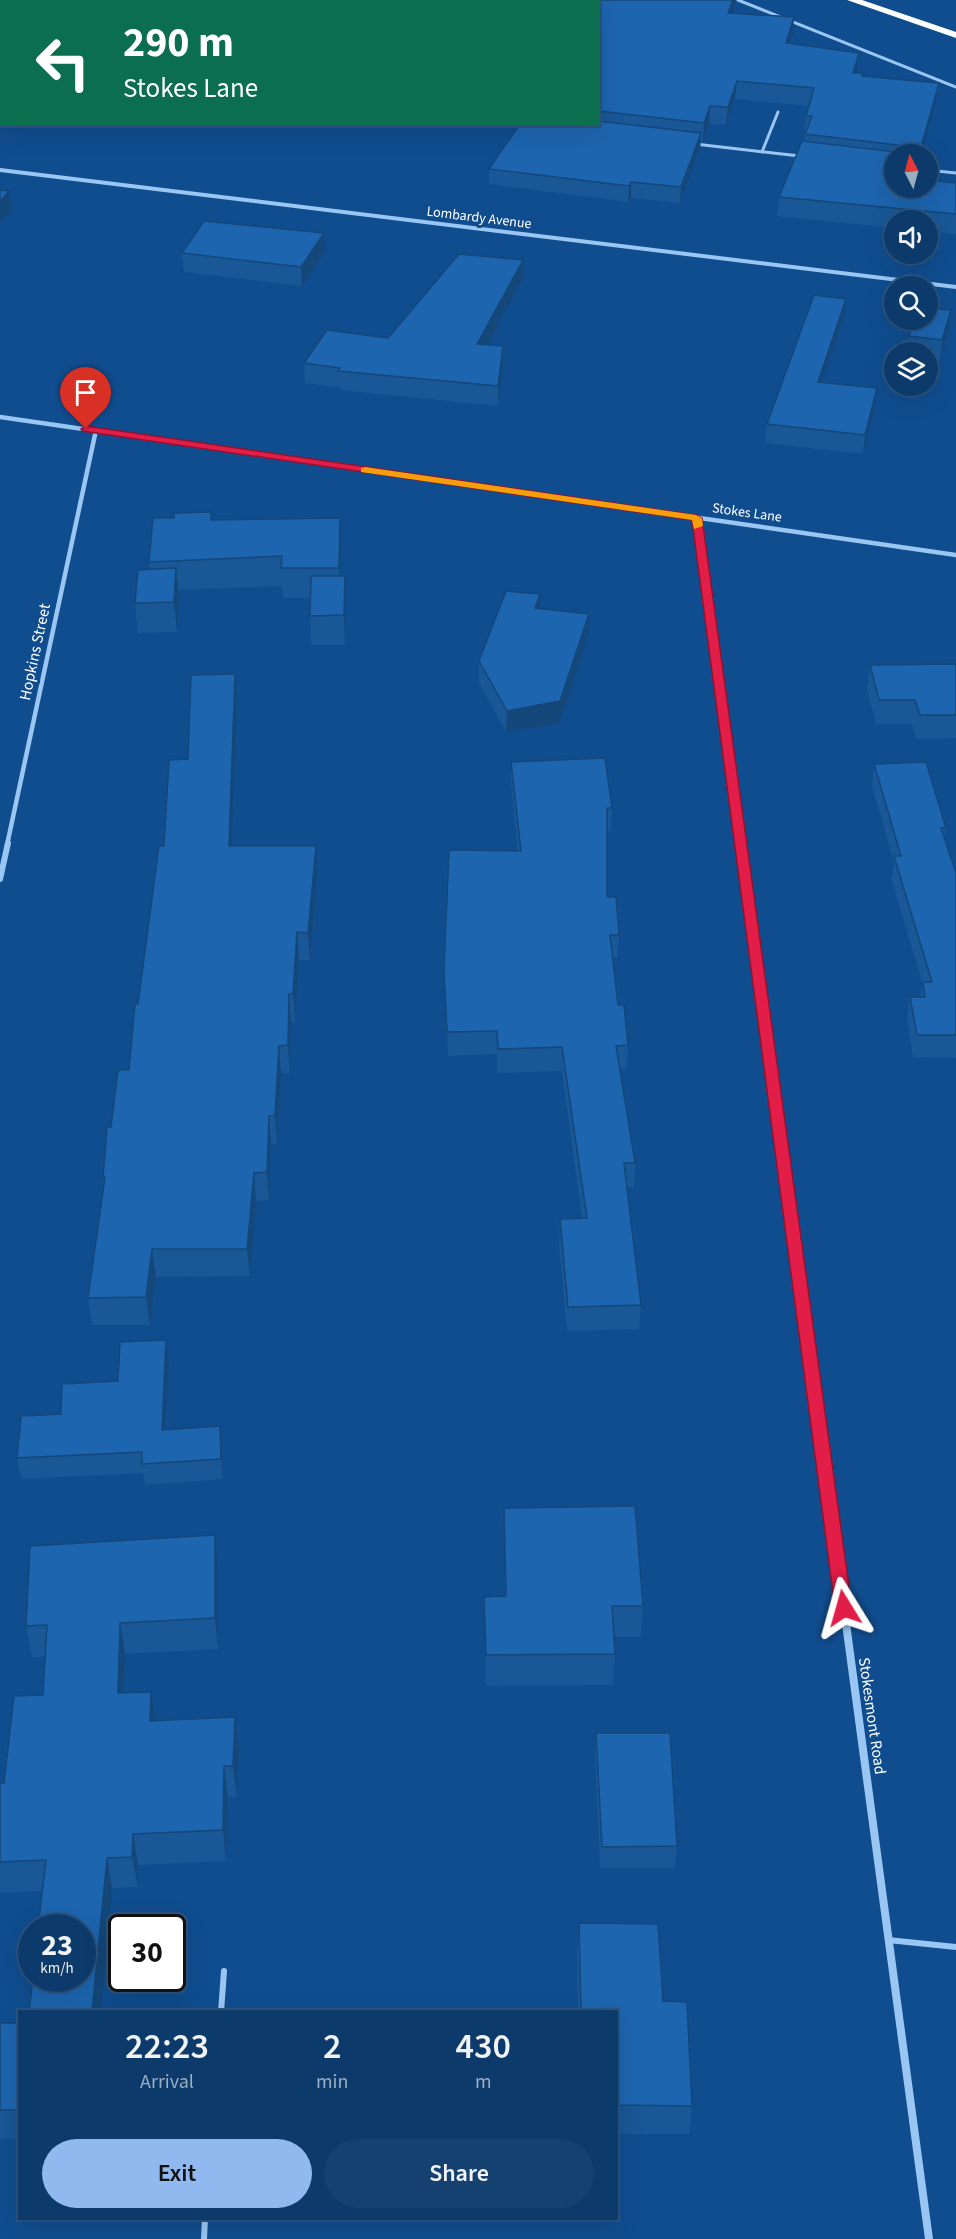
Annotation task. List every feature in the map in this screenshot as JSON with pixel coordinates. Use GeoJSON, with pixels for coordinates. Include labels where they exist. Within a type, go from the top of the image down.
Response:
{"type":"FeatureCollection","features":[{"type":"Feature","properties":{"kind":"highway"},"geometry":{"type":"LineString","coordinates":[[852,0],[956,34]]}},
{"type":"Feature","properties":{"kind":"highway"},"geometry":{"type":"LineString","coordinates":[[898,4],[956,28]]}},
{"type":"Feature","properties":{"kind":"street","name":"Lombardy Avenue"},"geometry":{"type":"LineString","coordinates":[[0,170],[956,287]]}},
{"type":"Feature","properties":{"kind":"street","name":"Stokes Lane"},"geometry":{"type":"LineString","coordinates":[[0,417],[956,555]]}},
{"type":"Feature","properties":{"kind":"street","name":"Hopkins Street"},"geometry":{"type":"LineString","coordinates":[[0,879],[96,430]]}},
{"type":"Feature","properties":{"kind":"street","name":"Stokesmont Road"},"geometry":{"type":"LineString","coordinates":[[696,518],[929,2239]]}},
{"type":"Feature","properties":{"kind":"lane"},"geometry":{"type":"LineString","coordinates":[[738,0],[956,87]]}},
{"type":"Feature","properties":{"kind":"lane"},"geometry":{"type":"LineString","coordinates":[[762,152],[778,112]]}},
{"type":"Feature","properties":{"kind":"lane"},"geometry":{"type":"LineString","coordinates":[[693,144],[806,157]]}},
{"type":"Feature","properties":{"kind":"lane"},"geometry":{"type":"LineString","coordinates":[[938,171],[956,173]]}},
{"type":"Feature","properties":{"kind":"lane"},"geometry":{"type":"LineString","coordinates":[[888,1940],[956,1947]]}},
{"type":"Feature","properties":{"kind":"lane"},"geometry":{"type":"LineString","coordinates":[[221,2010],[224,1971]]}},
{"type":"Feature","properties":{"kind":"lane"},"geometry":{"type":"LineString","coordinates":[[204,2239],[205,2220]]}},
{"type":"Feature","properties":{"kind":"building"},"geometry":{"type":"Polygon","coordinates":[[[600,0],[733,0],[728,13],[794,17],[786,43],[859,53],[853,73],[863,73],[862,76],[939,83],[922,144],[889,144],[805,134],[812,116],[806,116],[814,88],[737,81],[728,107],[710,106],[704,123],[600,111],[600,0]]]}},
{"type":"Feature","properties":{"kind":"building"},"geometry":{"type":"Polygon","coordinates":[[[600,121],[701,133],[681,187],[631,182],[629,186],[489,169],[519,126],[600,126],[600,121]]]}},
{"type":"Feature","properties":{"kind":"building"},"geometry":{"type":"Polygon","coordinates":[[[802,141],[884,151],[884,198],[938,198],[938,181],[956,183],[956,214],[938,212],[938,210],[914,210],[779,197],[802,141]]]}},
{"type":"Feature","properties":{"kind":"building"},"geometry":{"type":"Polygon","coordinates":[[[0,190],[9,191],[0,202],[0,190]]]}},
{"type":"Feature","properties":{"kind":"building"},"geometry":{"type":"Polygon","coordinates":[[[204,221],[324,233],[301,267],[182,253],[204,221]]]}},
{"type":"Feature","properties":{"kind":"building"},"geometry":{"type":"Polygon","coordinates":[[[459,254],[523,260],[477,344],[503,346],[498,386],[338,371],[340,368],[304,363],[327,330],[388,338],[459,254]]]}},
{"type":"Feature","properties":{"kind":"building"},"geometry":{"type":"Polygon","coordinates":[[[814,295],[846,299],[818,382],[877,388],[865,435],[767,424],[814,295]]]}},
{"type":"Feature","properties":{"kind":"building"},"geometry":{"type":"Polygon","coordinates":[[[938,309],[951,310],[942,340],[909,336],[911,330],[938,330],[938,309]]]}},
{"type":"Feature","properties":{"kind":"building"},"geometry":{"type":"Polygon","coordinates":[[[211,512],[211,520],[340,518],[339,568],[281,568],[282,556],[149,562],[153,518],[174,518],[174,513],[211,512]]]}},
{"type":"Feature","properties":{"kind":"building"},"geometry":{"type":"Polygon","coordinates":[[[176,568],[174,602],[135,603],[138,570],[176,568]]]}},
{"type":"Feature","properties":{"kind":"building"},"geometry":{"type":"Polygon","coordinates":[[[311,576],[345,576],[344,615],[310,616],[311,576]]]}},
{"type":"Feature","properties":{"kind":"building"},"geometry":{"type":"Polygon","coordinates":[[[506,591],[540,594],[535,608],[589,614],[560,701],[507,711],[479,661],[506,591]]]}},
{"type":"Feature","properties":{"kind":"building"},"geometry":{"type":"Polygon","coordinates":[[[956,664],[956,715],[920,715],[915,700],[879,700],[870,665],[956,664]]]}},
{"type":"Feature","properties":{"kind":"building"},"geometry":{"type":"Polygon","coordinates":[[[235,674],[229,846],[316,846],[308,933],[297,932],[293,994],[289,994],[288,1045],[279,1046],[275,1116],[269,1116],[267,1172],[254,1173],[247,1249],[152,1249],[146,1297],[88,1298],[105,1177],[103,1178],[107,1127],[111,1127],[118,1070],[129,1070],[135,1004],[138,1004],[159,846],[164,846],[169,760],[188,759],[191,675],[235,674]]]}},
{"type":"Feature","properties":{"kind":"building"},"geometry":{"type":"Polygon","coordinates":[[[605,758],[612,808],[607,808],[607,897],[616,897],[619,935],[610,935],[618,1005],[624,1005],[628,1045],[616,1046],[635,1163],[624,1163],[641,1305],[568,1307],[560,1219],[587,1218],[562,1047],[498,1049],[497,1031],[447,1032],[444,970],[449,850],[521,851],[511,762],[605,758]]]}},
{"type":"Feature","properties":{"kind":"building"},"geometry":{"type":"Polygon","coordinates":[[[926,762],[946,828],[941,828],[956,873],[956,1035],[917,1035],[910,997],[925,997],[923,982],[932,982],[894,856],[901,856],[874,764],[926,762]]]}},
{"type":"Feature","properties":{"kind":"building"},"geometry":{"type":"Polygon","coordinates":[[[166,1340],[162,1430],[220,1426],[221,1459],[142,1464],[142,1452],[17,1458],[21,1416],[61,1414],[62,1384],[118,1381],[120,1342],[166,1340]]]}},
{"type":"Feature","properties":{"kind":"building"},"geometry":{"type":"Polygon","coordinates":[[[635,1506],[643,1606],[612,1606],[615,1654],[486,1655],[484,1597],[506,1596],[504,1508],[635,1506]]]}},
{"type":"Feature","properties":{"kind":"building"},"geometry":{"type":"Polygon","coordinates":[[[215,1535],[215,1618],[120,1623],[118,1693],[151,1692],[150,1721],[235,1717],[233,1766],[224,1766],[223,1830],[133,1834],[132,1857],[107,1858],[96,1971],[96,1914],[40,1914],[46,1860],[0,1862],[0,1783],[4,1783],[14,1696],[43,1695],[47,1625],[26,1626],[30,1546],[215,1535]]]}},
{"type":"Feature","properties":{"kind":"building"},"geometry":{"type":"Polygon","coordinates":[[[596,1733],[670,1733],[677,1846],[602,1847],[596,1733]]]}},
{"type":"Feature","properties":{"kind":"building"},"geometry":{"type":"Polygon","coordinates":[[[579,1923],[658,1924],[663,2001],[687,2002],[692,2106],[618,2105],[618,2010],[581,2010],[579,1923]]]}},
{"type":"Feature","properties":{"kind":"building"},"geometry":{"type":"Polygon","coordinates":[[[31,1992],[94,1992],[92,2010],[29,2010],[31,1992]]]}},
{"type":"Feature","properties":{"kind":"building"},"geometry":{"type":"Polygon","coordinates":[[[0,2023],[18,2023],[18,2110],[0,2110],[0,2023]]]}},
{"type":"Feature","properties":{"kind":"slow traffic"},"geometry":{"type":"LineString","coordinates":[[365,470],[696,518],[698,526]]}},
{"type":"Feature","properties":{"kind":"route"},"geometry":{"type":"LineString","coordinates":[[86,429],[696,518],[844,1608]]}}]}
